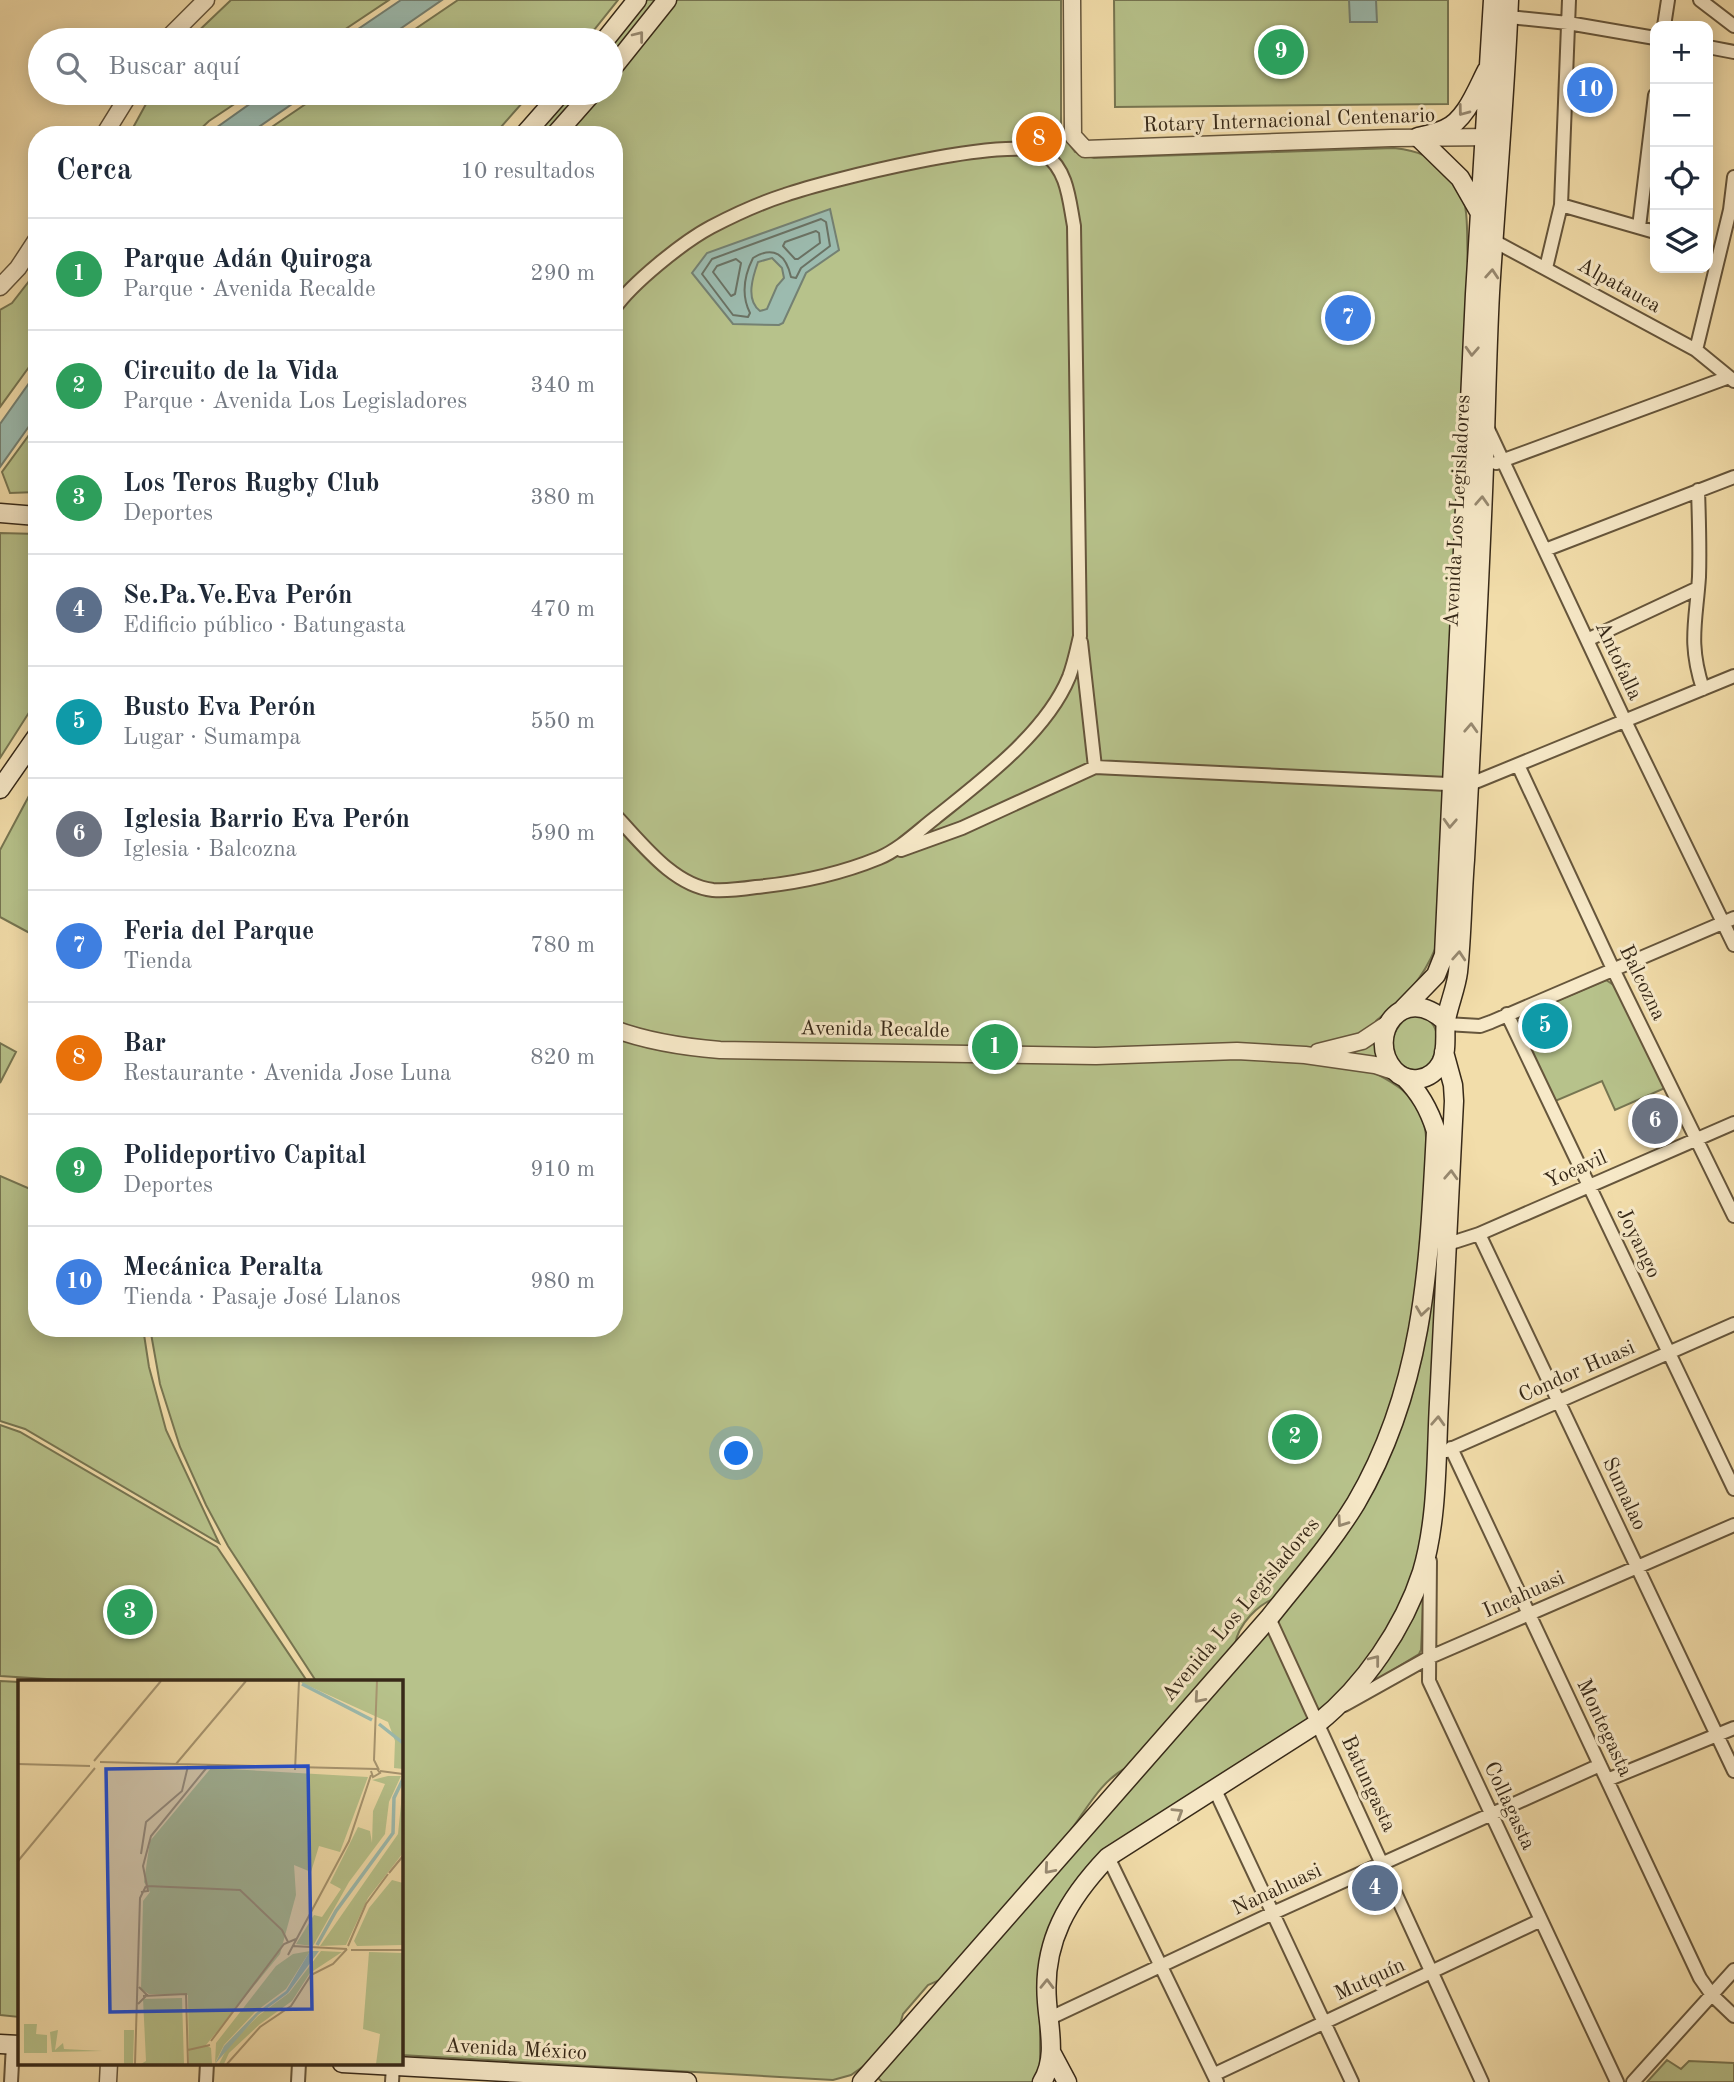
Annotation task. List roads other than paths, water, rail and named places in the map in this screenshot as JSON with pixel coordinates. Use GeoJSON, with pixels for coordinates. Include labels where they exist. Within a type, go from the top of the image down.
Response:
{"type":"FeatureCollection","features":[{"type":"Feature","properties":{"kind":"main road"},"geometry":{"type":"LineString","coordinates":[[614,28],[636,0]]}},
{"type":"Feature","properties":{"kind":"main road"},"geometry":{"type":"LineString","coordinates":[[623,55],[667,0]]}},
{"type":"Feature","properties":{"kind":"main road","name":"Avenida Los Legisladores"},"geometry":{"type":"LineString","coordinates":[[1403,1009],[1436,975],[1444,955],[1460,785],[1484,467],[1486,240],[1480,213],[1494,137],[1490,64],[1493,0]]}},
{"type":"Feature","properties":{"kind":"main road","name":"Avenida Los Legisladores"},"geometry":{"type":"LineString","coordinates":[[1446,1023],[1458,971],[1470,391],[1509,9]]}},
{"type":"Feature","properties":{"kind":"main road"},"geometry":{"type":"LineString","coordinates":[[1480,213],[1460,178],[1418,137],[1447,128],[1457,120],[1471,101],[1490,64]]}},
{"type":"Feature","properties":{"kind":"main road"},"geometry":{"type":"LineString","coordinates":[[532,126],[550,105]]}},
{"type":"Feature","properties":{"kind":"main road"},"geometry":{"type":"LineString","coordinates":[[563,126],[581,105]]}},
{"type":"Feature","properties":{"kind":"main road"},"geometry":{"type":"LineString","coordinates":[[0,513],[28,515]]}},
{"type":"Feature","properties":{"kind":"main road"},"geometry":{"type":"LineString","coordinates":[[0,789],[28,749]]}},
{"type":"Feature","properties":{"kind":"main road"},"geometry":{"type":"LineString","coordinates":[[1421,1006],[1434,1012],[1446,1023],[1441,1063],[1431,1074],[1416,1080],[1400,1075],[1390,1064],[1384,1049],[1389,1023],[1403,1009],[1421,1006]]}},
{"type":"Feature","properties":{"kind":"main road","name":"Avenida Los Legisladores"},"geometry":{"type":"LineString","coordinates":[[862,2082],[1269,1618],[1326,1546],[1355,1503],[1380,1456],[1410,1370],[1439,1243],[1454,1101],[1451,1075],[1444,1052]]}},
{"type":"Feature","properties":{"kind":"main road","name":"Avenida Los Legisladores"},"geometry":{"type":"LineString","coordinates":[[1042,2082],[1047,2073],[1051,2052],[1047,1972],[1051,1947],[1059,1926],[1084,1882],[1108,1857],[1335,1710],[1382,1651],[1399,1623],[1422,1572],[1444,1452],[1436,1131],[1430,1112],[1419,1095],[1400,1075]]}},
{"type":"Feature","properties":{"kind":"main road","name":"Avenida Los Legisladores"},"geometry":{"type":"LineString","coordinates":[[1051,2052],[1067,2082]]}},
{"type":"Feature","properties":{"kind":"main road","name":"Avenida México"},"geometry":{"type":"LineString","coordinates":[[347,2064],[392,2074],[687,2082]]}},
{"type":"Feature","properties":{"kind":"street"},"geometry":{"type":"LineString","coordinates":[[178,28],[206,0]]}},
{"type":"Feature","properties":{"kind":"street","name":"Rotary Internacional Centenario"},"geometry":{"type":"LineString","coordinates":[[1072,0],[1073,136],[1079,145],[1090,150],[1418,137],[1494,137]]}},
{"type":"Feature","properties":{"kind":"street"},"geometry":{"type":"LineString","coordinates":[[1546,268],[1561,205],[1569,0]]}},
{"type":"Feature","properties":{"kind":"street"},"geometry":{"type":"LineString","coordinates":[[1665,21],[1668,0]]}},
{"type":"Feature","properties":{"kind":"street"},"geometry":{"type":"LineString","coordinates":[[1700,0],[1734,26]]}},
{"type":"Feature","properties":{"kind":"street"},"geometry":{"type":"LineString","coordinates":[[1509,9],[1568,23],[1650,37]]}},
{"type":"Feature","properties":{"kind":"street"},"geometry":{"type":"LineString","coordinates":[[1713,48],[1734,52]]}},
{"type":"Feature","properties":{"kind":"street"},"geometry":{"type":"LineString","coordinates":[[110,126],[123,105]]}},
{"type":"Feature","properties":{"kind":"street"},"geometry":{"type":"LineString","coordinates":[[1639,227],[1650,136]]}},
{"type":"Feature","properties":{"kind":"street"},"geometry":{"type":"LineString","coordinates":[[623,297],[710,227],[784,195],[878,169],[965,153],[1033,149],[1057,165],[1066,183],[1074,226],[1080,636],[1095,767]]}},
{"type":"Feature","properties":{"kind":"street"},"geometry":{"type":"LineString","coordinates":[[1696,350],[1714,252],[1730,210],[1734,177]]}},
{"type":"Feature","properties":{"kind":"street"},"geometry":{"type":"LineString","coordinates":[[1561,205],[1650,230]]}},
{"type":"Feature","properties":{"kind":"street","name":"Alpatauca"},"geometry":{"type":"LineString","coordinates":[[1486,240],[1546,268],[1696,350],[1732,379]]}},
{"type":"Feature","properties":{"kind":"street"},"geometry":{"type":"LineString","coordinates":[[0,287],[28,253]]}},
{"type":"Feature","properties":{"kind":"street"},"geometry":{"type":"LineString","coordinates":[[1484,467],[1732,379]]}},
{"type":"Feature","properties":{"kind":"street","name":"Antofalla"},"geometry":{"type":"LineString","coordinates":[[1470,391],[1625,721],[1729,920],[1734,945]]}},
{"type":"Feature","properties":{"kind":"street"},"geometry":{"type":"LineString","coordinates":[[1545,550],[1734,477]]}},
{"type":"Feature","properties":{"kind":"street"},"geometry":{"type":"LineString","coordinates":[[1699,490],[1700,550],[1693,645],[1695,664],[1703,689]]}},
{"type":"Feature","properties":{"kind":"street"},"geometry":{"type":"LineString","coordinates":[[1587,640],[1698,588]]}},
{"type":"Feature","properties":{"kind":"street"},"geometry":{"type":"LineString","coordinates":[[881,857],[907,841],[968,793],[1028,737],[1069,677],[1080,636]]}},
{"type":"Feature","properties":{"kind":"street"},"geometry":{"type":"LineString","coordinates":[[623,823],[671,871],[695,884],[713,890],[789,884],[834,874],[962,828],[1095,767],[1460,785],[1518,765],[1734,676]]}},
{"type":"Feature","properties":{"kind":"street","name":"Balcozna"},"geometry":{"type":"LineString","coordinates":[[1518,765],[1613,969],[1734,1216]]}},
{"type":"Feature","properties":{"kind":"street"},"geometry":{"type":"LineString","coordinates":[[1446,1023],[1480,1026],[1729,920]]}},
{"type":"Feature","properties":{"kind":"street","name":"Joyango"},"geometry":{"type":"LineString","coordinates":[[1507,1014],[1734,1489]]}},
{"type":"Feature","properties":{"kind":"street","name":"Avenida Recalde"},"geometry":{"type":"LineString","coordinates":[[1305,1055],[1351,1045],[1389,1023]]}},
{"type":"Feature","properties":{"kind":"street","name":"Avenida Recalde"},"geometry":{"type":"LineString","coordinates":[[623,1032],[676,1046],[720,1050],[1096,1056],[1237,1051],[1305,1055],[1375,1065],[1400,1075]]}},
{"type":"Feature","properties":{"kind":"street","name":"Yocavil"},"geometry":{"type":"LineString","coordinates":[[1439,1243],[1479,1234],[1734,1122]]}},
{"type":"Feature","properties":{"kind":"street","name":"Sumalao"},"geometry":{"type":"LineString","coordinates":[[1479,1234],[1734,1771]]}},
{"type":"Feature","properties":{"kind":"street","name":"Condor Huasi"},"geometry":{"type":"LineString","coordinates":[[1444,1452],[1734,1324]]}},
{"type":"Feature","properties":{"kind":"street","name":"Montegasta"},"geometry":{"type":"LineString","coordinates":[[1444,1452],[1529,1614],[1700,1978],[1712,1995],[1734,2015]]}},
{"type":"Feature","properties":{"kind":"street","name":"Incahuasi"},"geometry":{"type":"LineString","coordinates":[[1335,1710],[1428,1658],[1734,1525]]}},
{"type":"Feature","properties":{"kind":"street","name":"Collagasta"},"geometry":{"type":"LineString","coordinates":[[1431,1533],[1429,1681],[1617,2082]]}},
{"type":"Feature","properties":{"kind":"street","name":"Batungasta"},"geometry":{"type":"LineString","coordinates":[[1269,1618],[1482,2082]]}},
{"type":"Feature","properties":{"kind":"street"},"geometry":{"type":"LineString","coordinates":[[1607,1780],[1734,1728]]}},
{"type":"Feature","properties":{"kind":"street","name":"Nanahuasi"},"geometry":{"type":"LineString","coordinates":[[1048,2019],[1273,1913],[1600,1765]]}},
{"type":"Feature","properties":{"kind":"street"},"geometry":{"type":"LineString","coordinates":[[1215,1790],[1352,2082]]}},
{"type":"Feature","properties":{"kind":"street"},"geometry":{"type":"LineString","coordinates":[[1108,1857],[1216,2078]]}},
{"type":"Feature","properties":{"kind":"street","name":"Mutquín"},"geometry":{"type":"LineString","coordinates":[[1216,2078],[1324,2022],[1541,1920]]}},
{"type":"Feature","properties":{"kind":"street"},"geometry":{"type":"LineString","coordinates":[[1633,2082],[1734,1970]]}},
{"type":"Feature","properties":{"kind":"street"},"geometry":{"type":"LineString","coordinates":[[10,2082],[11,2044]]}},
{"type":"Feature","properties":{"kind":"street"},"geometry":{"type":"LineString","coordinates":[[108,2082],[109,2064]]}},
{"type":"Feature","properties":{"kind":"street"},"geometry":{"type":"LineString","coordinates":[[206,2082],[207,2064]]}},
{"type":"Feature","properties":{"kind":"street"},"geometry":{"type":"LineString","coordinates":[[298,2082],[299,2064]]}},
{"type":"Feature","properties":{"kind":"water"},"geometry":{"type":"Polygon","coordinates":[[[401,0],[442,0],[401,28],[360,28],[401,0]]]}},
{"type":"Feature","properties":{"kind":"water"},"geometry":{"type":"Polygon","coordinates":[[[1349,0],[1376,0],[1377,22],[1350,22],[1349,0]]]}},
{"type":"Feature","properties":{"kind":"water"},"geometry":{"type":"Polygon","coordinates":[[[248,105],[291,105],[260,126],[219,126],[248,105]]]}},
{"type":"Feature","properties":{"kind":"water"},"geometry":{"type":"Polygon","coordinates":[[[830,209],[839,250],[806,273],[783,323],[779,325],[733,324],[692,273],[707,253],[830,209]],[[772,258],[758,262],[751,294],[760,311],[767,309],[777,286],[784,278],[782,268],[772,258]]]}},
{"type":"Feature","properties":{"kind":"water"},"geometry":{"type":"Polygon","coordinates":[[[28,385],[28,428],[0,467],[0,424],[28,385]]]}},
{"type":"Feature","properties":{"kind":"place","name":"Polideportivo Capital"},"geometry":{"type":"Point","coordinates":[1281,52]}},
{"type":"Feature","properties":{"kind":"place","name":"Mecánica Peralta"},"geometry":{"type":"Point","coordinates":[1590,90]}},
{"type":"Feature","properties":{"kind":"place","name":"Bar"},"geometry":{"type":"Point","coordinates":[1039,139]}},
{"type":"Feature","properties":{"kind":"place","name":"Feria del Parque"},"geometry":{"type":"Point","coordinates":[1348,318]}},
{"type":"Feature","properties":{"kind":"place","name":"Busto Eva Perón"},"geometry":{"type":"Point","coordinates":[1545,1026]}},
{"type":"Feature","properties":{"kind":"place","name":"Parque Adán Quiroga"},"geometry":{"type":"Point","coordinates":[995,1047]}},
{"type":"Feature","properties":{"kind":"place","name":"Iglesia Barrio Eva Perón"},"geometry":{"type":"Point","coordinates":[1655,1121]}},
{"type":"Feature","properties":{"kind":"place","name":"Circuito de la Vida"},"geometry":{"type":"Point","coordinates":[1295,1437]}},
{"type":"Feature","properties":{"kind":"place","name":"Los Teros Rugby Club"},"geometry":{"type":"Point","coordinates":[130,1612]}},
{"type":"Feature","properties":{"kind":"place","name":"Se.Pa.Ve.Eva Perón"},"geometry":{"type":"Point","coordinates":[1375,1888]}}]}
